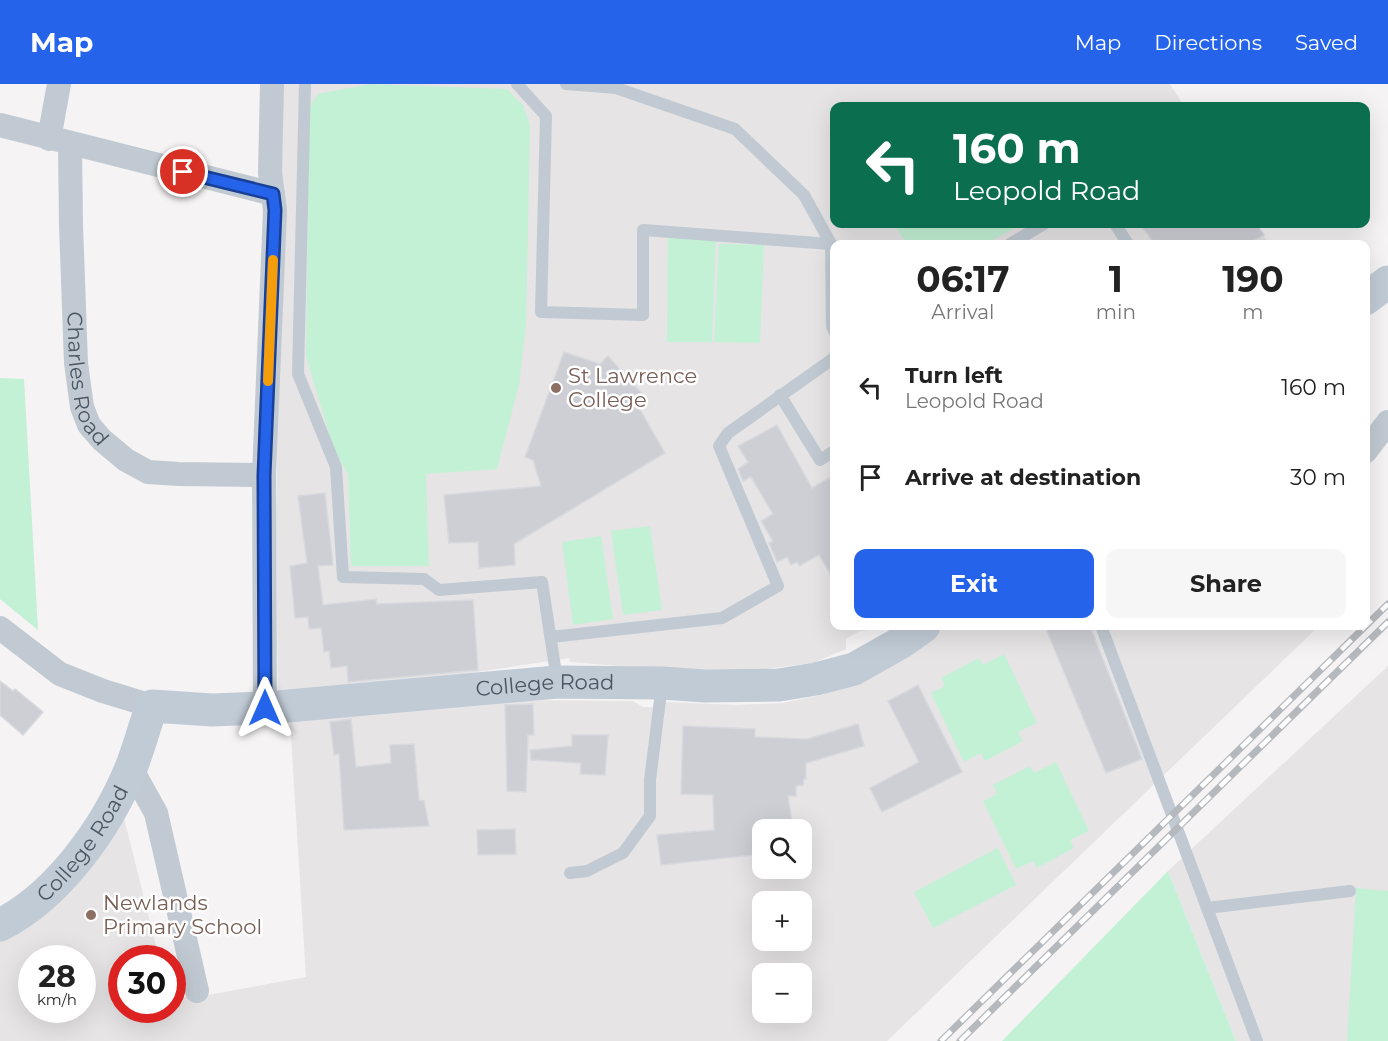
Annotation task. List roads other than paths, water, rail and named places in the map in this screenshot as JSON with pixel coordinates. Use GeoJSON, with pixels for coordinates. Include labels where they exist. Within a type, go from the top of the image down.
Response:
{"type":"FeatureCollection","features":[{"type":"Feature","properties":{"kind":"street","name":"Charles Road"},"geometry":{"type":"LineString","coordinates":[[59,84],[59,141],[70,225],[76,363],[80,397],[89,425],[102,440],[126,460],[148,472],[264,475]]}},
{"type":"Feature","properties":{"kind":"street"},"geometry":{"type":"LineString","coordinates":[[265,708],[264,475],[275,210],[270,173],[272,84]]}},
{"type":"Feature","properties":{"kind":"street"},"geometry":{"type":"LineString","coordinates":[[0,125],[273,194]]}},
{"type":"Feature","properties":{"kind":"street"},"geometry":{"type":"LineString","coordinates":[[1370,295],[1388,282]]}},
{"type":"Feature","properties":{"kind":"street"},"geometry":{"type":"LineString","coordinates":[[1370,444],[1388,422]]}},
{"type":"Feature","properties":{"kind":"street","name":"College Road"},"geometry":{"type":"LineString","coordinates":[[1,631],[60,674],[103,691],[152,706],[212,710],[265,708],[557,682],[662,683],[705,686],[779,685],[816,679],[854,669],[918,630]]}},
{"type":"Feature","properties":{"kind":"street","name":"College Road"},"geometry":{"type":"LineString","coordinates":[[0,925],[39,900],[68,873],[103,821],[130,768],[152,706]]}},
{"type":"Feature","properties":{"kind":"street"},"geometry":{"type":"LineString","coordinates":[[130,768],[156,813],[197,991]]}},
{"type":"Feature","properties":{"kind":"lane"},"geometry":{"type":"LineString","coordinates":[[305,84],[298,375],[336,467],[343,577],[424,579],[439,590],[542,582],[557,682]]}},
{"type":"Feature","properties":{"kind":"lane"},"geometry":{"type":"LineString","coordinates":[[518,84],[546,116],[541,312],[643,315],[643,230],[830,244]]}},
{"type":"Feature","properties":{"kind":"lane"},"geometry":{"type":"LineString","coordinates":[[566,84],[616,88],[735,129],[804,195],[830,242]]}},
{"type":"Feature","properties":{"kind":"lane"},"geometry":{"type":"LineString","coordinates":[[1017,240],[1037,228]]}},
{"type":"Feature","properties":{"kind":"lane"},"geometry":{"type":"LineString","coordinates":[[551,637],[722,618],[778,586],[719,446],[728,433],[830,361]]}},
{"type":"Feature","properties":{"kind":"lane"},"geometry":{"type":"LineString","coordinates":[[780,395],[820,460],[830,454]]}},
{"type":"Feature","properties":{"kind":"lane"},"geometry":{"type":"LineString","coordinates":[[1103,630],[1257,1041]]}},
{"type":"Feature","properties":{"kind":"lane"},"geometry":{"type":"LineString","coordinates":[[570,873],[587,871],[623,853],[650,816],[650,780],[662,683]]}},
{"type":"Feature","properties":{"kind":"lane"},"geometry":{"type":"LineString","coordinates":[[1207,908],[1350,891]]}},
{"type":"Feature","properties":{"kind":"railway"},"geometry":{"type":"LineString","coordinates":[[1370,622],[1388,604]]}},
{"type":"Feature","properties":{"kind":"railway"},"geometry":{"type":"LineString","coordinates":[[960,1041],[1388,622]]}},
{"type":"Feature","properties":{"kind":"railway"},"geometry":{"type":"LineString","coordinates":[[941,1041],[1361,630]]}},
{"type":"Feature","properties":{"kind":"place","name":"St Lawrence College"},"geometry":{"type":"Point","coordinates":[556,388]}},
{"type":"Feature","properties":{"kind":"place","name":"Newlands Primary School"},"geometry":{"type":"Point","coordinates":[91,915]}}]}
